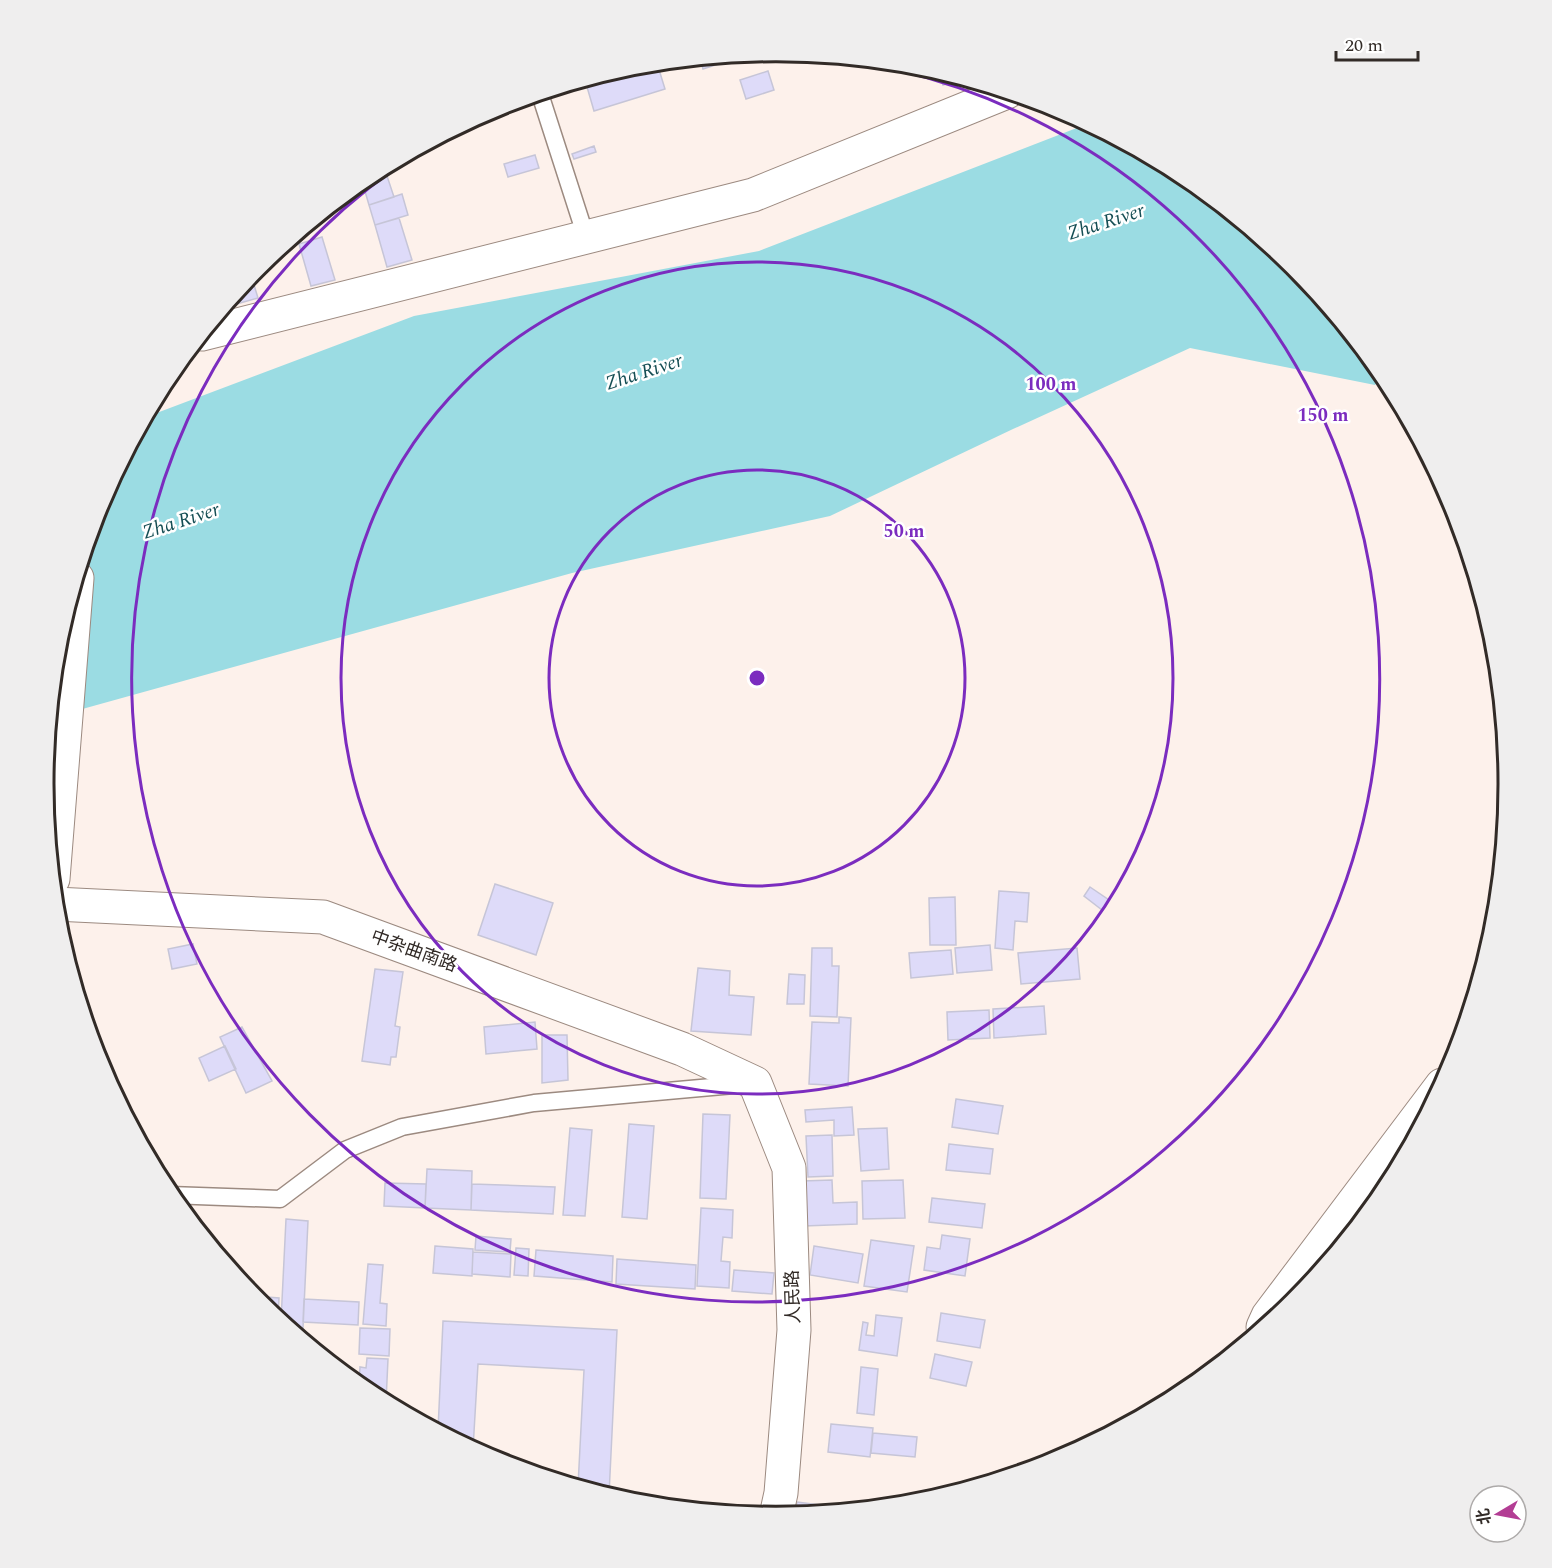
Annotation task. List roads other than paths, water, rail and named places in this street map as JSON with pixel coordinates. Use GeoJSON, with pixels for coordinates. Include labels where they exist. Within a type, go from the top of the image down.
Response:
{"type":"FeatureCollection","features":[{"type":"Feature","properties":{"kind":"street"},"geometry":{"type":"LineString","coordinates":[[214,331],[753,195],[996,97]]}},
{"type":"Feature","properties":{"kind":"street"},"geometry":{"type":"LineString","coordinates":[[56,832],[74,620]]}},
{"type":"Feature","properties":{"kind":"street","name":"中杂曲南路"},"geometry":{"type":"LineString","coordinates":[[65,904],[323,917],[682,1049],[755,1083]]}},
{"type":"Feature","properties":{"kind":"street","name":"人民路"},"geometry":{"type":"LineString","coordinates":[[755,1083],[789,1168],[794,1330],[778,1506]]}},
{"type":"Feature","properties":{"kind":"street"},"geometry":{"type":"LineString","coordinates":[[1277,1304],[1412,1125]]}},
{"type":"Feature","properties":{"kind":"lane"},"geometry":{"type":"LineString","coordinates":[[542,101],[586,237]]}},
{"type":"Feature","properties":{"kind":"lane"},"geometry":{"type":"LineString","coordinates":[[183,1195],[280,1199],[345,1150],[402,1127],[534,1103],[755,1083]]}},
{"type":"Feature","properties":{"kind":"water","name":"Zha River"},"geometry":{"type":"Polygon","coordinates":[[[1077,128],[1137,159],[1177,184],[1216,211],[1252,241],[1287,273],[1319,308],[1349,344],[1376,383],[1190,348],[830,516],[572,573],[58,716],[68,643],[92,552],[128,465],[157,413],[414,316],[759,251],[1077,128]]]}}]}
